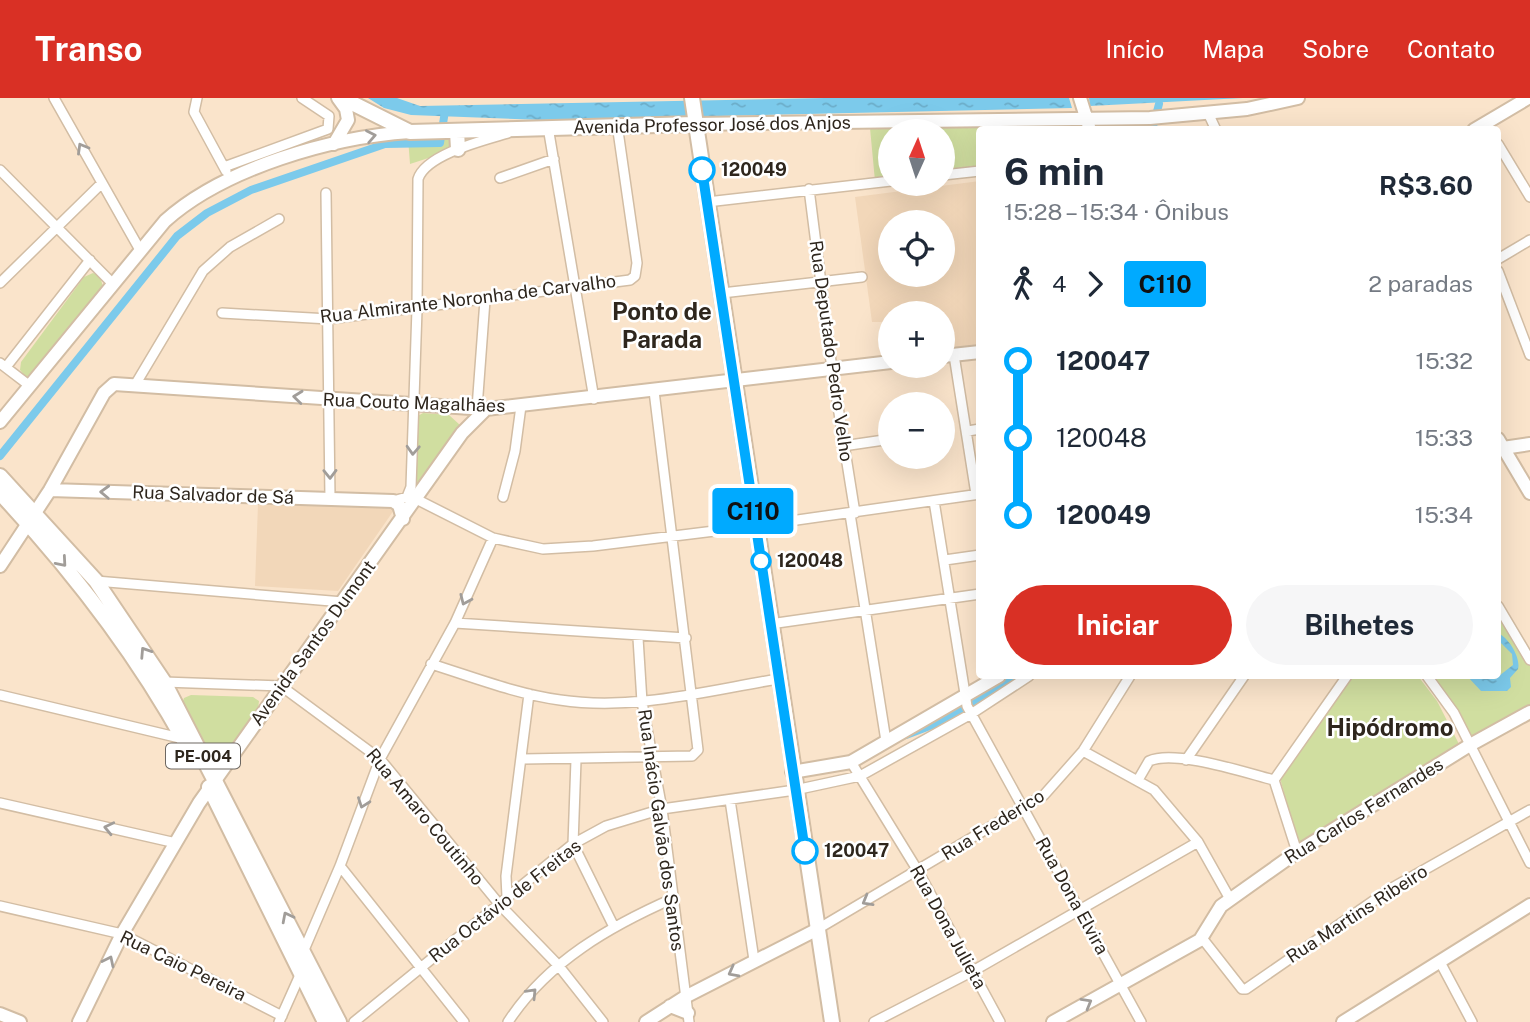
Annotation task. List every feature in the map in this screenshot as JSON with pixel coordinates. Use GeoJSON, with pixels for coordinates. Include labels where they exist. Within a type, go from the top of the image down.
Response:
{"type":"FeatureCollection","features":[{"type":"Feature","properties":{"kind":"main road","name":"Avenida Professor José dos Anjos"},"geometry":{"type":"LineString","coordinates":[[340,98],[417,132],[694,121]]}},
{"type":"Feature","properties":{"kind":"main road"},"geometry":{"type":"LineString","coordinates":[[692,98],[832,1022]]}},
{"type":"Feature","properties":{"kind":"main road"},"geometry":{"type":"LineString","coordinates":[[456,132],[458,149]]}},
{"type":"Feature","properties":{"kind":"main road","name":"PE-004"},"geometry":{"type":"LineString","coordinates":[[0,477],[94,599],[213,783],[304,950],[339,1022]]}},
{"type":"Feature","properties":{"kind":"main road","name":"PE-004"},"geometry":{"type":"LineString","coordinates":[[0,493],[30,517],[96,581],[164,682],[300,975],[326,1022]]}},
{"type":"Feature","properties":{"kind":"street"},"geometry":{"type":"LineString","coordinates":[[54,98],[140,250]]}},
{"type":"Feature","properties":{"kind":"street"},"geometry":{"type":"LineString","coordinates":[[197,98],[194,112],[228,173]]}},
{"type":"Feature","properties":{"kind":"street"},"geometry":{"type":"LineString","coordinates":[[0,422],[140,250],[179,208],[228,173],[328,129],[329,116],[302,98]]}},
{"type":"Feature","properties":{"kind":"street"},"geometry":{"type":"LineString","coordinates":[[334,144],[348,120],[340,98]]}},
{"type":"Feature","properties":{"kind":"street","name":"Avenida Professor José dos Anjos"},"geometry":{"type":"LineString","coordinates":[[694,121],[1089,124],[1209,114],[1298,98]]}},
{"type":"Feature","properties":{"kind":"street"},"geometry":{"type":"LineString","coordinates":[[1485,126],[1528,98]]}},
{"type":"Feature","properties":{"kind":"street"},"geometry":{"type":"LineString","coordinates":[[1081,100],[1089,124]]}},
{"type":"Feature","properties":{"kind":"street"},"geometry":{"type":"LineString","coordinates":[[1209,114],[1214,126]]}},
{"type":"Feature","properties":{"kind":"street","name":"Rua Almirante Noronha de Carvalho"},"geometry":{"type":"LineString","coordinates":[[222,313],[329,319],[630,280],[635,276],[637,263],[617,124]]}},
{"type":"Feature","properties":{"kind":"street"},"geometry":{"type":"LineString","coordinates":[[548,127],[594,399]]}},
{"type":"Feature","properties":{"kind":"street"},"geometry":{"type":"LineString","coordinates":[[393,501],[407,497],[411,487],[418,309],[418,178],[422,170],[458,149],[519,130]]}},
{"type":"Feature","properties":{"kind":"street"},"geometry":{"type":"LineString","coordinates":[[228,173],[378,134],[417,132]]}},
{"type":"Feature","properties":{"kind":"street"},"geometry":{"type":"LineString","coordinates":[[1501,149],[1530,197]]}},
{"type":"Feature","properties":{"kind":"street"},"geometry":{"type":"LineString","coordinates":[[500,178],[554,159]]}},
{"type":"Feature","properties":{"kind":"street"},"geometry":{"type":"LineString","coordinates":[[0,170],[113,284]]}},
{"type":"Feature","properties":{"kind":"street"},"geometry":{"type":"LineString","coordinates":[[956,174],[976,171]]}},
{"type":"Feature","properties":{"kind":"street"},"geometry":{"type":"LineString","coordinates":[[707,202],[878,182]]}},
{"type":"Feature","properties":{"kind":"street"},"geometry":{"type":"LineString","coordinates":[[0,282],[102,183]]}},
{"type":"Feature","properties":{"kind":"street","name":"Rua Deputado Pedro Velho"},"geometry":{"type":"LineString","coordinates":[[808,189],[886,741]]}},
{"type":"Feature","properties":{"kind":"street"},"geometry":{"type":"LineString","coordinates":[[326,194],[330,498]]}},
{"type":"Feature","properties":{"kind":"street"},"geometry":{"type":"LineString","coordinates":[[135,385],[203,271],[230,247],[279,219]]}},
{"type":"Feature","properties":{"kind":"street"},"geometry":{"type":"LineString","coordinates":[[1501,257],[1530,240]]}},
{"type":"Feature","properties":{"kind":"street"},"geometry":{"type":"LineString","coordinates":[[30,386],[3,365],[90,260]]}},
{"type":"Feature","properties":{"kind":"street"},"geometry":{"type":"LineString","coordinates":[[722,293],[862,277]]}},
{"type":"Feature","properties":{"kind":"street"},"geometry":{"type":"LineString","coordinates":[[1501,279],[1530,355]]}},
{"type":"Feature","properties":{"kind":"street"},"geometry":{"type":"LineString","coordinates":[[481,408],[485,300]]}},
{"type":"Feature","properties":{"kind":"street"},"geometry":{"type":"LineString","coordinates":[[955,355],[976,353]]}},
{"type":"Feature","properties":{"kind":"street","name":"Rua Couto Magalhães"},"geometry":{"type":"LineString","coordinates":[[50,490],[104,393],[114,384],[481,408],[594,399],[878,364]]}},
{"type":"Feature","properties":{"kind":"street"},"geometry":{"type":"LineString","coordinates":[[955,378],[968,431],[976,481]]}},
{"type":"Feature","properties":{"kind":"street"},"geometry":{"type":"LineString","coordinates":[[523,759],[576,760],[695,755],[698,744],[654,391]]}},
{"type":"Feature","properties":{"kind":"street"},"geometry":{"type":"LineString","coordinates":[[449,406],[463,419],[462,433]]}},
{"type":"Feature","properties":{"kind":"street"},"geometry":{"type":"LineString","coordinates":[[503,497],[515,452],[520,406]]}},
{"type":"Feature","properties":{"kind":"street","name":"Avenida Santos Dumont"},"geometry":{"type":"LineString","coordinates":[[79,1022],[122,934],[213,783],[481,408]]}},
{"type":"Feature","properties":{"kind":"street"},"geometry":{"type":"LineString","coordinates":[[968,431],[976,430]]}},
{"type":"Feature","properties":{"kind":"street"},"geometry":{"type":"LineString","coordinates":[[843,446],[878,441]]}},
{"type":"Feature","properties":{"kind":"street"},"geometry":{"type":"LineString","coordinates":[[1501,448],[1530,444]]}},
{"type":"Feature","properties":{"kind":"street"},"geometry":{"type":"LineString","coordinates":[[1501,450],[1530,493]]}},
{"type":"Feature","properties":{"kind":"street"},"geometry":{"type":"LineString","coordinates":[[411,487],[493,538],[543,549],[852,514],[976,494]]}},
{"type":"Feature","properties":{"kind":"street"},"geometry":{"type":"LineString","coordinates":[[0,566],[50,490]]}},
{"type":"Feature","properties":{"kind":"street","name":"Rua Salvador de Sá"},"geometry":{"type":"LineString","coordinates":[[50,490],[393,501]]}},
{"type":"Feature","properties":{"kind":"street"},"geometry":{"type":"LineString","coordinates":[[393,501],[399,505],[403,519]]}},
{"type":"Feature","properties":{"kind":"street"},"geometry":{"type":"LineString","coordinates":[[934,501],[968,705]]}},
{"type":"Feature","properties":{"kind":"street"},"geometry":{"type":"LineString","coordinates":[[304,950],[340,866],[380,759],[455,623],[493,538]]}},
{"type":"Feature","properties":{"kind":"street"},"geometry":{"type":"LineString","coordinates":[[945,561],[976,556]]}},
{"type":"Feature","properties":{"kind":"street"},"geometry":{"type":"LineString","coordinates":[[96,581],[343,602]]}},
{"type":"Feature","properties":{"kind":"street"},"geometry":{"type":"LineString","coordinates":[[770,624],[976,595]]}},
{"type":"Feature","properties":{"kind":"street"},"geometry":{"type":"LineString","coordinates":[[1501,611],[1530,660]]}},
{"type":"Feature","properties":{"kind":"street"},"geometry":{"type":"LineString","coordinates":[[455,623],[638,638],[686,638]]}},
{"type":"Feature","properties":{"kind":"street","name":"Rua Inácio Galvão dos Santos"},"geometry":{"type":"LineString","coordinates":[[638,638],[642,702],[650,758],[662,809],[689,1018]]}},
{"type":"Feature","properties":{"kind":"street"},"geometry":{"type":"LineString","coordinates":[[431,664],[529,694],[581,702],[642,702],[778,679]]}},
{"type":"Feature","properties":{"kind":"street"},"geometry":{"type":"LineString","coordinates":[[792,772],[855,769],[886,741],[968,705],[996,679]]}},
{"type":"Feature","properties":{"kind":"street","name":"Rua Octávio de Freitas"},"geometry":{"type":"LineString","coordinates":[[354,1022],[573,845],[606,826],[662,809],[795,790],[855,769],[968,705],[1023,679]]}},
{"type":"Feature","properties":{"kind":"street","name":"Rua Frederico"},"geometry":{"type":"LineString","coordinates":[[816,930],[918,871],[1054,786],[1083,751],[1128,679]]}},
{"type":"Feature","properties":{"kind":"street"},"geometry":{"type":"LineString","coordinates":[[1186,760],[1242,679]]}},
{"type":"Feature","properties":{"kind":"street"},"geometry":{"type":"LineString","coordinates":[[1274,780],[1345,679]]}},
{"type":"Feature","properties":{"kind":"street"},"geometry":{"type":"LineString","coordinates":[[1429,679],[1454,713],[1530,863]]}},
{"type":"Feature","properties":{"kind":"street"},"geometry":{"type":"LineString","coordinates":[[164,682],[281,686]]}},
{"type":"Feature","properties":{"kind":"street","name":"Rua Amaro Coutinho"},"geometry":{"type":"LineString","coordinates":[[281,686],[380,759],[500,905],[558,965],[603,1022]]}},
{"type":"Feature","properties":{"kind":"street"},"geometry":{"type":"LineString","coordinates":[[508,897],[506,876],[523,759],[529,694]]}},
{"type":"Feature","properties":{"kind":"street"},"geometry":{"type":"LineString","coordinates":[[0,695],[184,739]]}},
{"type":"Feature","properties":{"kind":"street","name":"Rua Dona Elvira"},"geometry":{"type":"LineString","coordinates":[[968,705],[1141,1022]]}},
{"type":"Feature","properties":{"kind":"street","name":"Rua Carlos Fernandes"},"geometry":{"type":"LineString","coordinates":[[1202,938],[1230,899],[1297,852],[1470,745],[1530,712]]}},
{"type":"Feature","properties":{"kind":"street"},"geometry":{"type":"LineString","coordinates":[[157,733],[166,729],[171,718]]}},
{"type":"Feature","properties":{"kind":"street"},"geometry":{"type":"LineString","coordinates":[[1083,751],[1154,790],[1198,842],[1230,899]]}},
{"type":"Feature","properties":{"kind":"street"},"geometry":{"type":"LineString","coordinates":[[1138,780],[1152,759],[1186,760],[1274,780]]}},
{"type":"Feature","properties":{"kind":"street"},"geometry":{"type":"LineString","coordinates":[[576,760],[573,845],[614,927]]}},
{"type":"Feature","properties":{"kind":"street","name":"Rua Dona Julieta"},"geometry":{"type":"LineString","coordinates":[[855,769],[918,871],[1000,1022]]}},
{"type":"Feature","properties":{"kind":"street"},"geometry":{"type":"LineString","coordinates":[[1274,780],[1297,852]]}},
{"type":"Feature","properties":{"kind":"street"},"geometry":{"type":"LineString","coordinates":[[730,800],[754,960]]}},
{"type":"Feature","properties":{"kind":"street"},"geometry":{"type":"LineString","coordinates":[[0,803],[176,843]]}},
{"type":"Feature","properties":{"kind":"street","name":"Rua Martins Ribeiro"},"geometry":{"type":"LineString","coordinates":[[1202,938],[1242,989],[1246,989],[1392,888],[1530,810]]}},
{"type":"Feature","properties":{"kind":"street"},"geometry":{"type":"LineString","coordinates":[[874,1022],[973,971],[1198,842]]}},
{"type":"Feature","properties":{"kind":"street"},"geometry":{"type":"LineString","coordinates":[[340,866],[464,1022]]}},
{"type":"Feature","properties":{"kind":"street"},"geometry":{"type":"LineString","coordinates":[[508,1022],[558,965],[614,927],[674,898]]}},
{"type":"Feature","properties":{"kind":"street"},"geometry":{"type":"LineString","coordinates":[[1343,1022],[1530,905]]}},
{"type":"Feature","properties":{"kind":"street","name":"Rua Caio Pereira"},"geometry":{"type":"LineString","coordinates":[[0,906],[122,934],[281,1019]]}},
{"type":"Feature","properties":{"kind":"street"},"geometry":{"type":"LineString","coordinates":[[646,1022],[754,960],[816,930]]}},
{"type":"Feature","properties":{"kind":"street"},"geometry":{"type":"LineString","coordinates":[[1053,1022],[1202,938]]}},
{"type":"Feature","properties":{"kind":"street"},"geometry":{"type":"LineString","coordinates":[[1440,962],[1472,1022]]}},
{"type":"Feature","properties":{"kind":"street"},"geometry":{"type":"LineString","coordinates":[[281,1019],[300,975]]}},
{"type":"Feature","properties":{"kind":"street"},"geometry":{"type":"LineString","coordinates":[[670,1006],[689,1018]]}},
{"type":"Feature","properties":{"kind":"street"},"geometry":{"type":"LineString","coordinates":[[0,1014],[20,1022]]}},
{"type":"Feature","properties":{"kind":"shaded area"},"geometry":{"type":"Polygon","coordinates":[[[976,182],[976,349],[955,351],[955,301],[878,301],[878,322],[872,322],[855,197],[878,194],[956,196],[956,184],[976,182]]]}},
{"type":"Feature","properties":{"kind":"shaded area"},"geometry":{"type":"Polygon","coordinates":[[[258,504],[382,505],[394,510],[338,591],[255,586],[258,504]]]}},
{"type":"Feature","properties":{"kind":"green space"},"geometry":{"type":"Polygon","coordinates":[[[1073,124],[1077,126],[976,126],[976,168],[956,171],[956,126],[1073,124]]]}},
{"type":"Feature","properties":{"kind":"green space"},"geometry":{"type":"Polygon","coordinates":[[[870,128],[878,128],[878,181],[875,181],[870,128]]]}},
{"type":"Feature","properties":{"kind":"green space"},"geometry":{"type":"Polygon","coordinates":[[[452,137],[453,150],[410,164],[408,138],[452,137]]]}},
{"type":"Feature","properties":{"kind":"green space"},"geometry":{"type":"Polygon","coordinates":[[[93,273],[100,276],[103,287],[32,376],[25,376],[20,370],[21,362],[84,277],[93,273]]]}},
{"type":"Feature","properties":{"kind":"green space"},"geometry":{"type":"Polygon","coordinates":[[[423,413],[449,415],[460,425],[416,488],[416,417],[423,413]]]}},
{"type":"Feature","properties":{"kind":"green space"},"geometry":{"type":"Polygon","coordinates":[[[1501,615],[1530,665],[1530,709],[1470,739],[1432,679],[1501,679],[1501,615]]]}},
{"type":"Feature","properties":{"kind":"green space"},"geometry":{"type":"Polygon","coordinates":[[[1347,679],[1420,679],[1437,701],[1460,746],[1298,844],[1280,778],[1347,679]]]}},
{"type":"Feature","properties":{"kind":"green space"},"geometry":{"type":"Polygon","coordinates":[[[191,695],[253,697],[259,701],[258,709],[218,763],[211,763],[182,704],[184,698],[191,695]]]}},
{"type":"Feature","properties":{"kind":"water"},"geometry":{"type":"Polygon","coordinates":[[[368,98],[397,98],[420,106],[825,98],[1069,98],[1072,108],[542,120],[411,115],[384,108],[368,98]]]}},
{"type":"Feature","properties":{"kind":"water"},"geometry":{"type":"Polygon","coordinates":[[[1089,98],[1243,98],[1090,106],[1089,98]]]}},
{"type":"Feature","properties":{"kind":"water"},"geometry":{"type":"Polygon","coordinates":[[[1501,635],[1518,659],[1518,669],[1510,678],[1511,687],[1507,691],[1481,691],[1470,679],[1501,679],[1501,674],[1513,665],[1512,654],[1501,643],[1501,635]]]}},
{"type":"Feature","properties":{"kind":"waterway"},"geometry":{"type":"LineString","coordinates":[[1153,126],[1159,104]]}},
{"type":"Feature","properties":{"kind":"waterway"},"geometry":{"type":"LineString","coordinates":[[0,456],[177,236],[207,213],[251,190],[385,144],[440,143],[445,111]]}},
{"type":"Feature","properties":{"kind":"waterway"},"geometry":{"type":"LineString","coordinates":[[906,735],[935,724],[1012,679]]}},
{"type":"Feature","properties":{"kind":"bus line","name":"C110"},"geometry":{"type":"LineString","coordinates":[[702,170],[805,851]]}},
{"type":"Feature","properties":{"kind":"place","name":"120049"},"geometry":{"type":"Point","coordinates":[702,170]}},
{"type":"Feature","properties":{"kind":"place","name":"120048"},"geometry":{"type":"Point","coordinates":[761,561]}},
{"type":"Feature","properties":{"kind":"place","name":"120047"},"geometry":{"type":"Point","coordinates":[805,851]}},
{"type":"Feature","properties":{"kind":"district","name":"Ponto de Parada"},"geometry":{"type":"Point","coordinates":[662,326]}},
{"type":"Feature","properties":{"kind":"district","name":"Hipódromo"},"geometry":{"type":"Point","coordinates":[1390,728]}}]}
